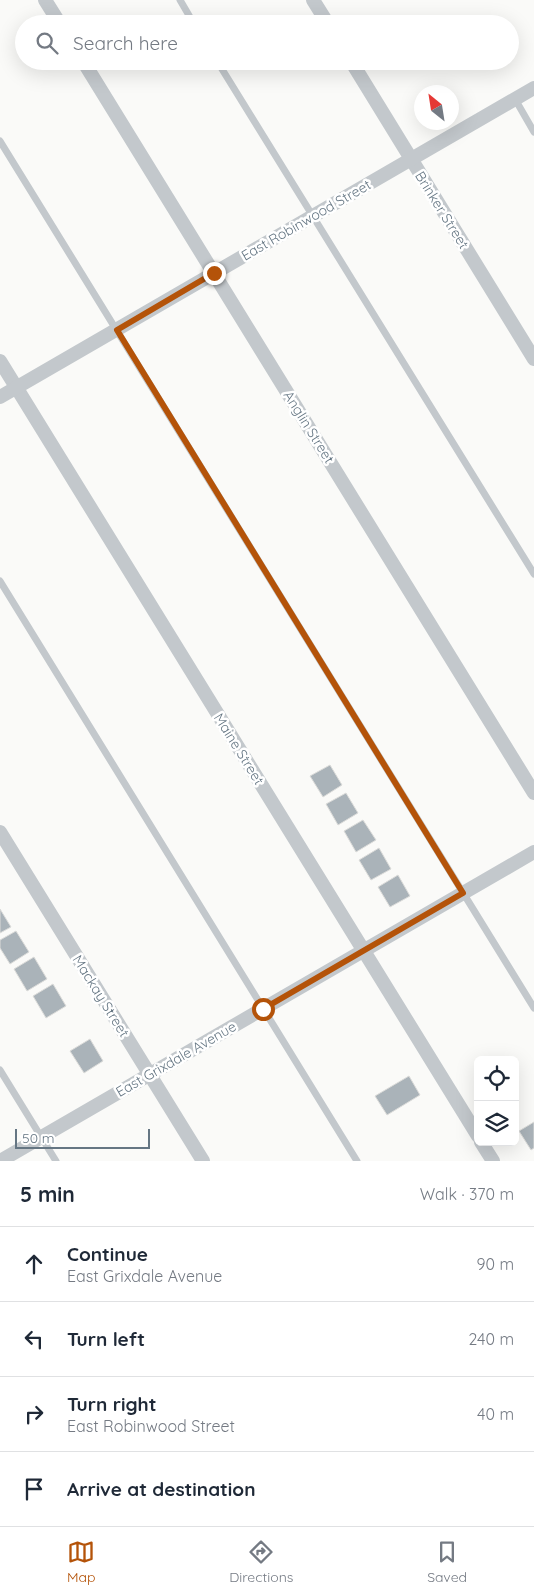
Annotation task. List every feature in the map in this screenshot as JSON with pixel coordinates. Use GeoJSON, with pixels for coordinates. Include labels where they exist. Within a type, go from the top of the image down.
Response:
{"type":"FeatureCollection","features":[{"type":"Feature","properties":{"kind":"street"},"geometry":{"type":"LineString","coordinates":[[45,0],[54,15]]}},
{"type":"Feature","properties":{"kind":"street"},"geometry":{"type":"LineString","coordinates":[[313,0],[322,15]]}},
{"type":"Feature","properties":{"kind":"street","name":"Anglin Street"},"geometry":{"type":"LineString","coordinates":[[89,70],[534,793]]}},
{"type":"Feature","properties":{"kind":"street","name":"Brinker Street"},"geometry":{"type":"LineString","coordinates":[[357,70],[534,359]]}},
{"type":"Feature","properties":{"kind":"street","name":"East Robinwood Street"},"geometry":{"type":"LineString","coordinates":[[0,397],[534,88]]}},
{"type":"Feature","properties":{"kind":"street","name":"Maine Street"},"geometry":{"type":"LineString","coordinates":[[0,361],[474,1130]]}},
{"type":"Feature","properties":{"kind":"street","name":"Mackay Street"},"geometry":{"type":"LineString","coordinates":[[0,832],[203,1161]]}},
{"type":"Feature","properties":{"kind":"street","name":"East Grixdale Avenue"},"geometry":{"type":"LineString","coordinates":[[0,1161],[534,852]]}},
{"type":"Feature","properties":{"kind":"street"},"geometry":{"type":"LineString","coordinates":[[484,1146],[493,1161]]}},
{"type":"Feature","properties":{"kind":"lane"},"geometry":{"type":"LineString","coordinates":[[180,0],[189,15]]}},
{"type":"Feature","properties":{"kind":"lane"},"geometry":{"type":"LineString","coordinates":[[223,70],[534,574]]}},
{"type":"Feature","properties":{"kind":"lane"},"geometry":{"type":"LineString","coordinates":[[515,99],[534,132]]}},
{"type":"Feature","properties":{"kind":"lane"},"geometry":{"type":"LineString","coordinates":[[0,141],[534,1008]]}},
{"type":"Feature","properties":{"kind":"lane"},"geometry":{"type":"LineString","coordinates":[[0,581],[357,1161]]}},
{"type":"Feature","properties":{"kind":"lane"},"geometry":{"type":"LineString","coordinates":[[0,1070],[56,1161]]}},
{"type":"Feature","properties":{"kind":"building"},"geometry":{"type":"Polygon","coordinates":[[[330,765],[342,785],[323,797],[310,776],[330,765]]]}},
{"type":"Feature","properties":{"kind":"building"},"geometry":{"type":"Polygon","coordinates":[[[346,793],[358,813],[338,825],[326,804],[346,793]]]}},
{"type":"Feature","properties":{"kind":"building"},"geometry":{"type":"Polygon","coordinates":[[[363,820],[376,840],[356,852],[344,831],[363,820]]]}},
{"type":"Feature","properties":{"kind":"building"},"geometry":{"type":"Polygon","coordinates":[[[379,848],[391,869],[371,880],[359,860],[379,848]]]}},
{"type":"Feature","properties":{"kind":"building"},"geometry":{"type":"Polygon","coordinates":[[[398,875],[410,896],[390,907],[378,887],[398,875]]]}},
{"type":"Feature","properties":{"kind":"building"},"geometry":{"type":"Polygon","coordinates":[[[0,909],[11,927],[0,933],[0,909]]]}},
{"type":"Feature","properties":{"kind":"building"},"geometry":{"type":"Polygon","coordinates":[[[16,931],[29,952],[10,964],[0,948],[0,940],[16,931]]]}},
{"type":"Feature","properties":{"kind":"building"},"geometry":{"type":"Polygon","coordinates":[[[34,957],[47,979],[27,991],[14,969],[34,957]]]}},
{"type":"Feature","properties":{"kind":"building"},"geometry":{"type":"Polygon","coordinates":[[[53,984],[66,1006],[46,1018],[33,996],[53,984]]]}},
{"type":"Feature","properties":{"kind":"building"},"geometry":{"type":"Polygon","coordinates":[[[90,1039],[103,1061],[84,1073],[70,1051],[90,1039]]]}},
{"type":"Feature","properties":{"kind":"building"},"geometry":{"type":"Polygon","coordinates":[[[409,1076],[420,1095],[387,1115],[375,1096],[409,1076]]]}},
{"type":"Feature","properties":{"kind":"building"},"geometry":{"type":"Polygon","coordinates":[[[534,1122],[534,1148],[531,1150],[519,1131],[534,1122]]]}},
{"type":"Feature","properties":{"kind":"route"},"geometry":{"type":"LineString","coordinates":[[214,273],[117,330],[463,893],[263,1009]]}}]}
